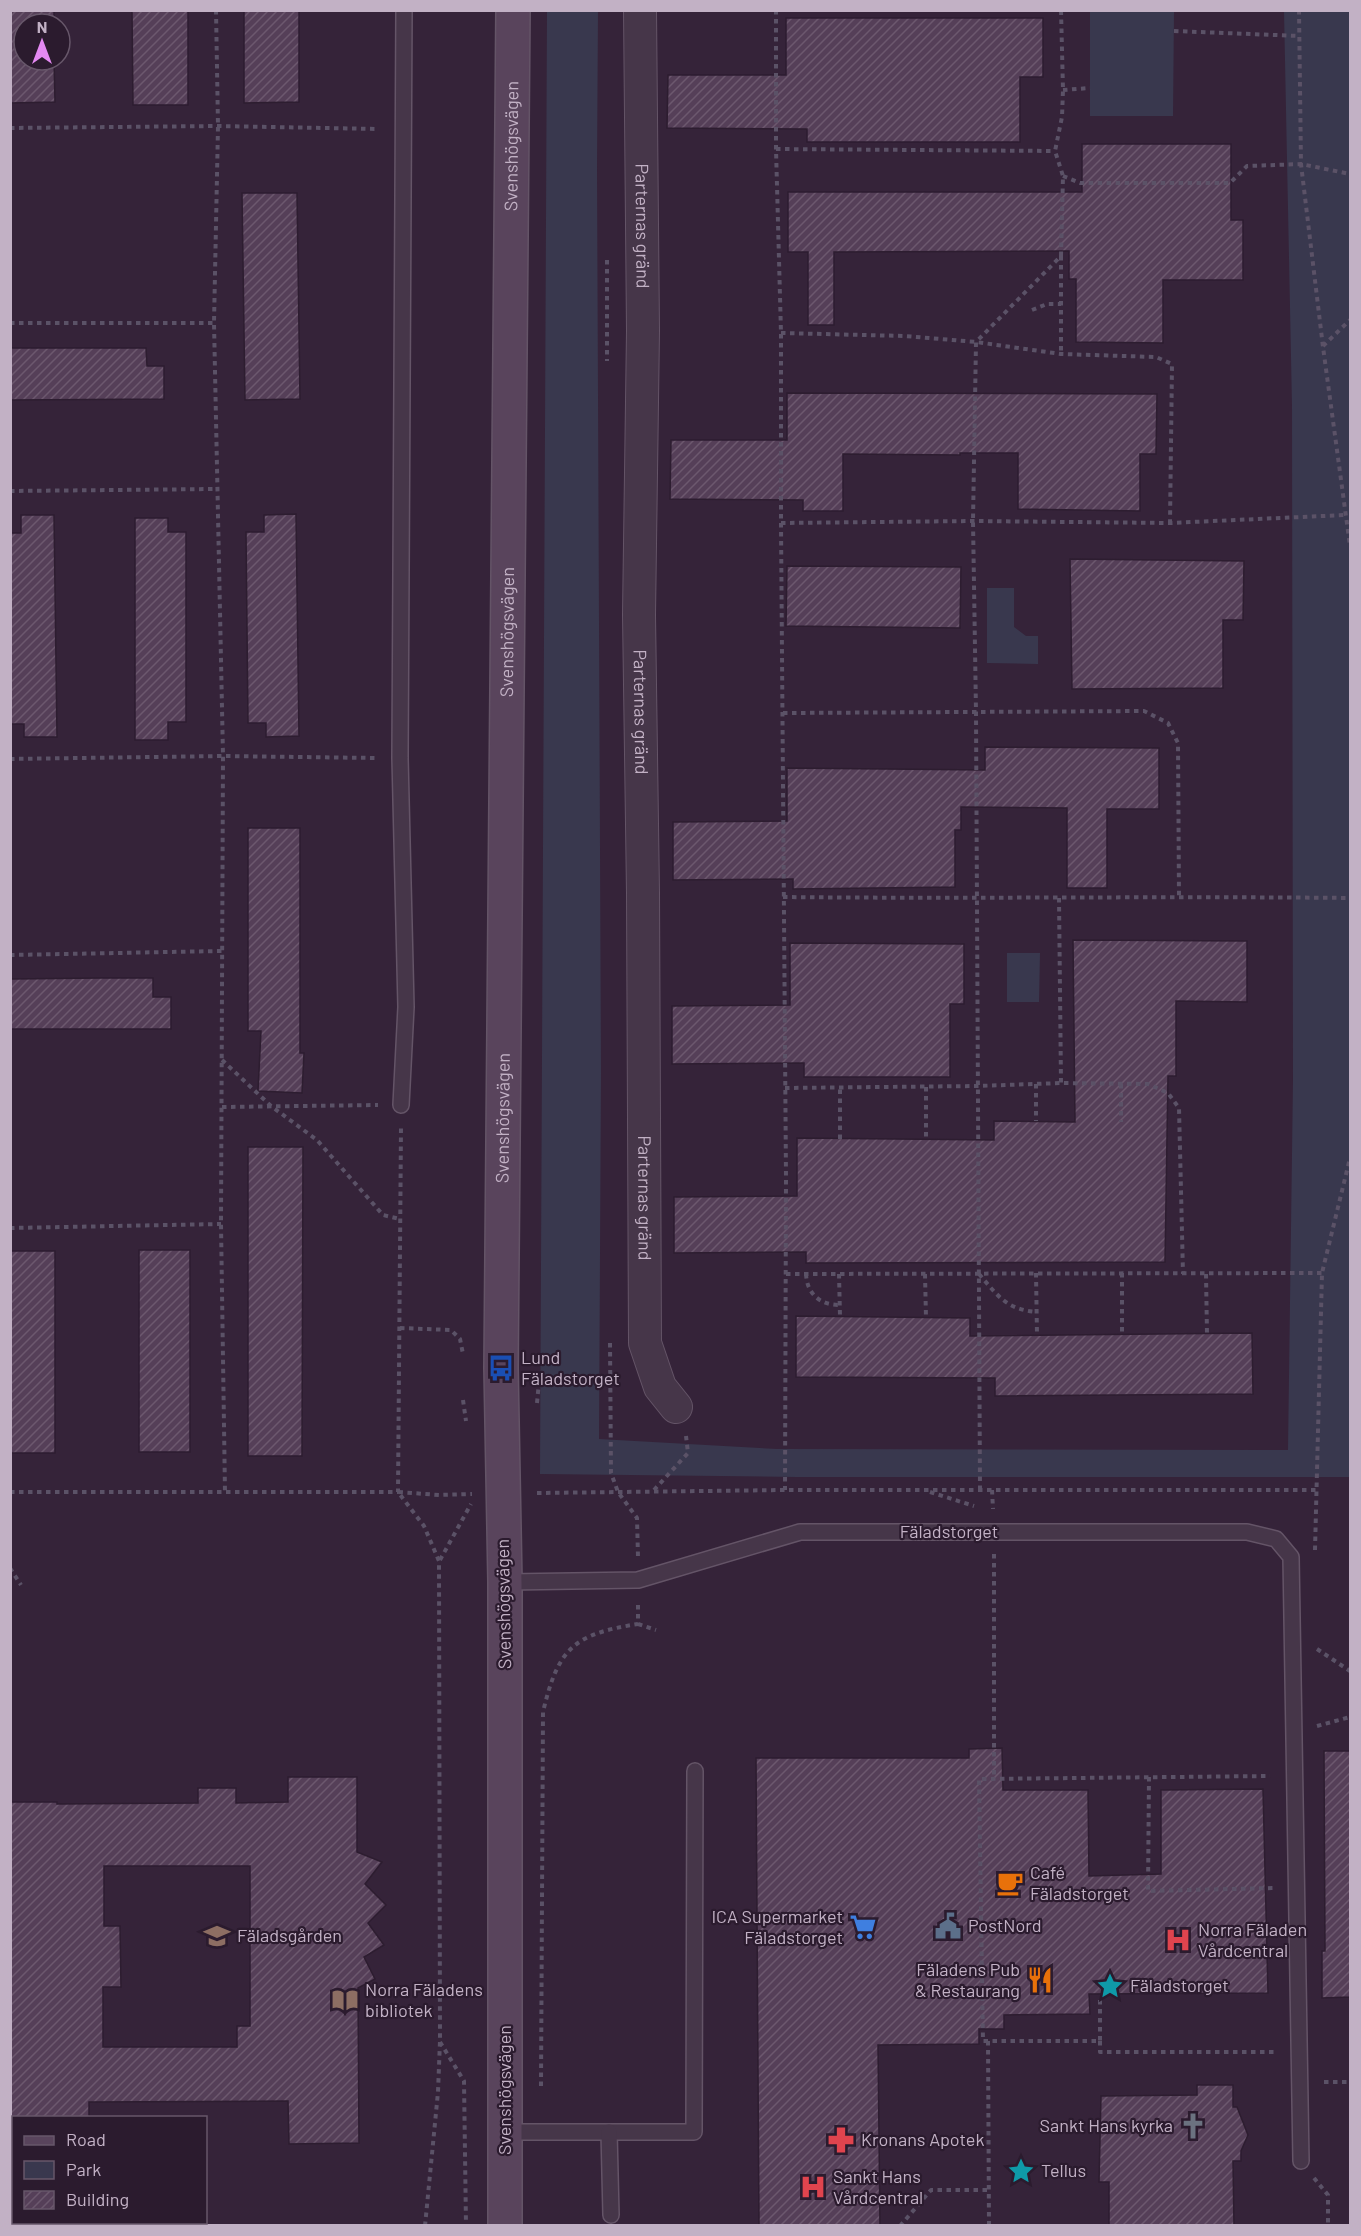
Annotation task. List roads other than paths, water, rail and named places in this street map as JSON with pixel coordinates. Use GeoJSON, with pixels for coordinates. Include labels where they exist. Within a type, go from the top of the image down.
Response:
{"type":"FeatureCollection","features":[{"type":"Feature","properties":{"kind":"main road","name":"Svenshögsvägen"},"geometry":{"type":"LineString","coordinates":[[505,2226],[505,1582],[490,1494],[501,1368],[513,10]]}},
{"type":"Feature","properties":{"kind":"street","name":"Parternas gränd"},"geometry":{"type":"LineString","coordinates":[[640,10],[643,331],[639,615],[645,1343],[660,1387],[676,1407]]}},
{"type":"Feature","properties":{"kind":"lane"},"geometry":{"type":"LineString","coordinates":[[401,1105],[406,1007],[400,758],[404,10]]}},
{"type":"Feature","properties":{"kind":"lane","name":"Fäladstorget"},"geometry":{"type":"LineString","coordinates":[[505,1582],[638,1580],[800,1532],[1247,1532],[1276,1539],[1291,1557],[1300,2161]]}},
{"type":"Feature","properties":{"kind":"lane"},"geometry":{"type":"LineString","coordinates":[[505,2132],[694,2132],[695,1771]]}},
{"type":"Feature","properties":{"kind":"lane"},"geometry":{"type":"LineString","coordinates":[[609,2132],[611,2215]]}},
{"type":"Feature","properties":{"kind":"place","name":"Lund Fäladstorget"},"geometry":{"type":"Point","coordinates":[501,1368]}},
{"type":"Feature","properties":{"kind":"place","name":"Café Fäladstorget"},"geometry":{"type":"Point","coordinates":[1010,1883]}},
{"type":"Feature","properties":{"kind":"place","name":"PostNord"},"geometry":{"type":"Point","coordinates":[948,1926]}},
{"type":"Feature","properties":{"kind":"place","name":"ICA Supermarket Fäladstorget"},"geometry":{"type":"Point","coordinates":[863,1927]}},
{"type":"Feature","properties":{"kind":"place","name":"Fäladsgården"},"geometry":{"type":"Point","coordinates":[217,1936]}},
{"type":"Feature","properties":{"kind":"place","name":"Norra Fäladen Vårdcentral"},"geometry":{"type":"Point","coordinates":[1178,1940]}},
{"type":"Feature","properties":{"kind":"place","name":"Fäladens Pub & Restaurang"},"geometry":{"type":"Point","coordinates":[1040,1980]}},
{"type":"Feature","properties":{"kind":"place","name":"Fäladstorget"},"geometry":{"type":"Point","coordinates":[1110,1986]}},
{"type":"Feature","properties":{"kind":"place","name":"Norra Fäladens bibliotek"},"geometry":{"type":"Point","coordinates":[345,2000]}},
{"type":"Feature","properties":{"kind":"place","name":"Sankt Hans kyrka"},"geometry":{"type":"Point","coordinates":[1193,2126]}},
{"type":"Feature","properties":{"kind":"place","name":"Kronans Apotek"},"geometry":{"type":"Point","coordinates":[841,2140]}},
{"type":"Feature","properties":{"kind":"place","name":"Tellus"},"geometry":{"type":"Point","coordinates":[1021,2171]}},
{"type":"Feature","properties":{"kind":"place","name":"Sankt Hans Vårdcentral"},"geometry":{"type":"Point","coordinates":[813,2187]}}]}
